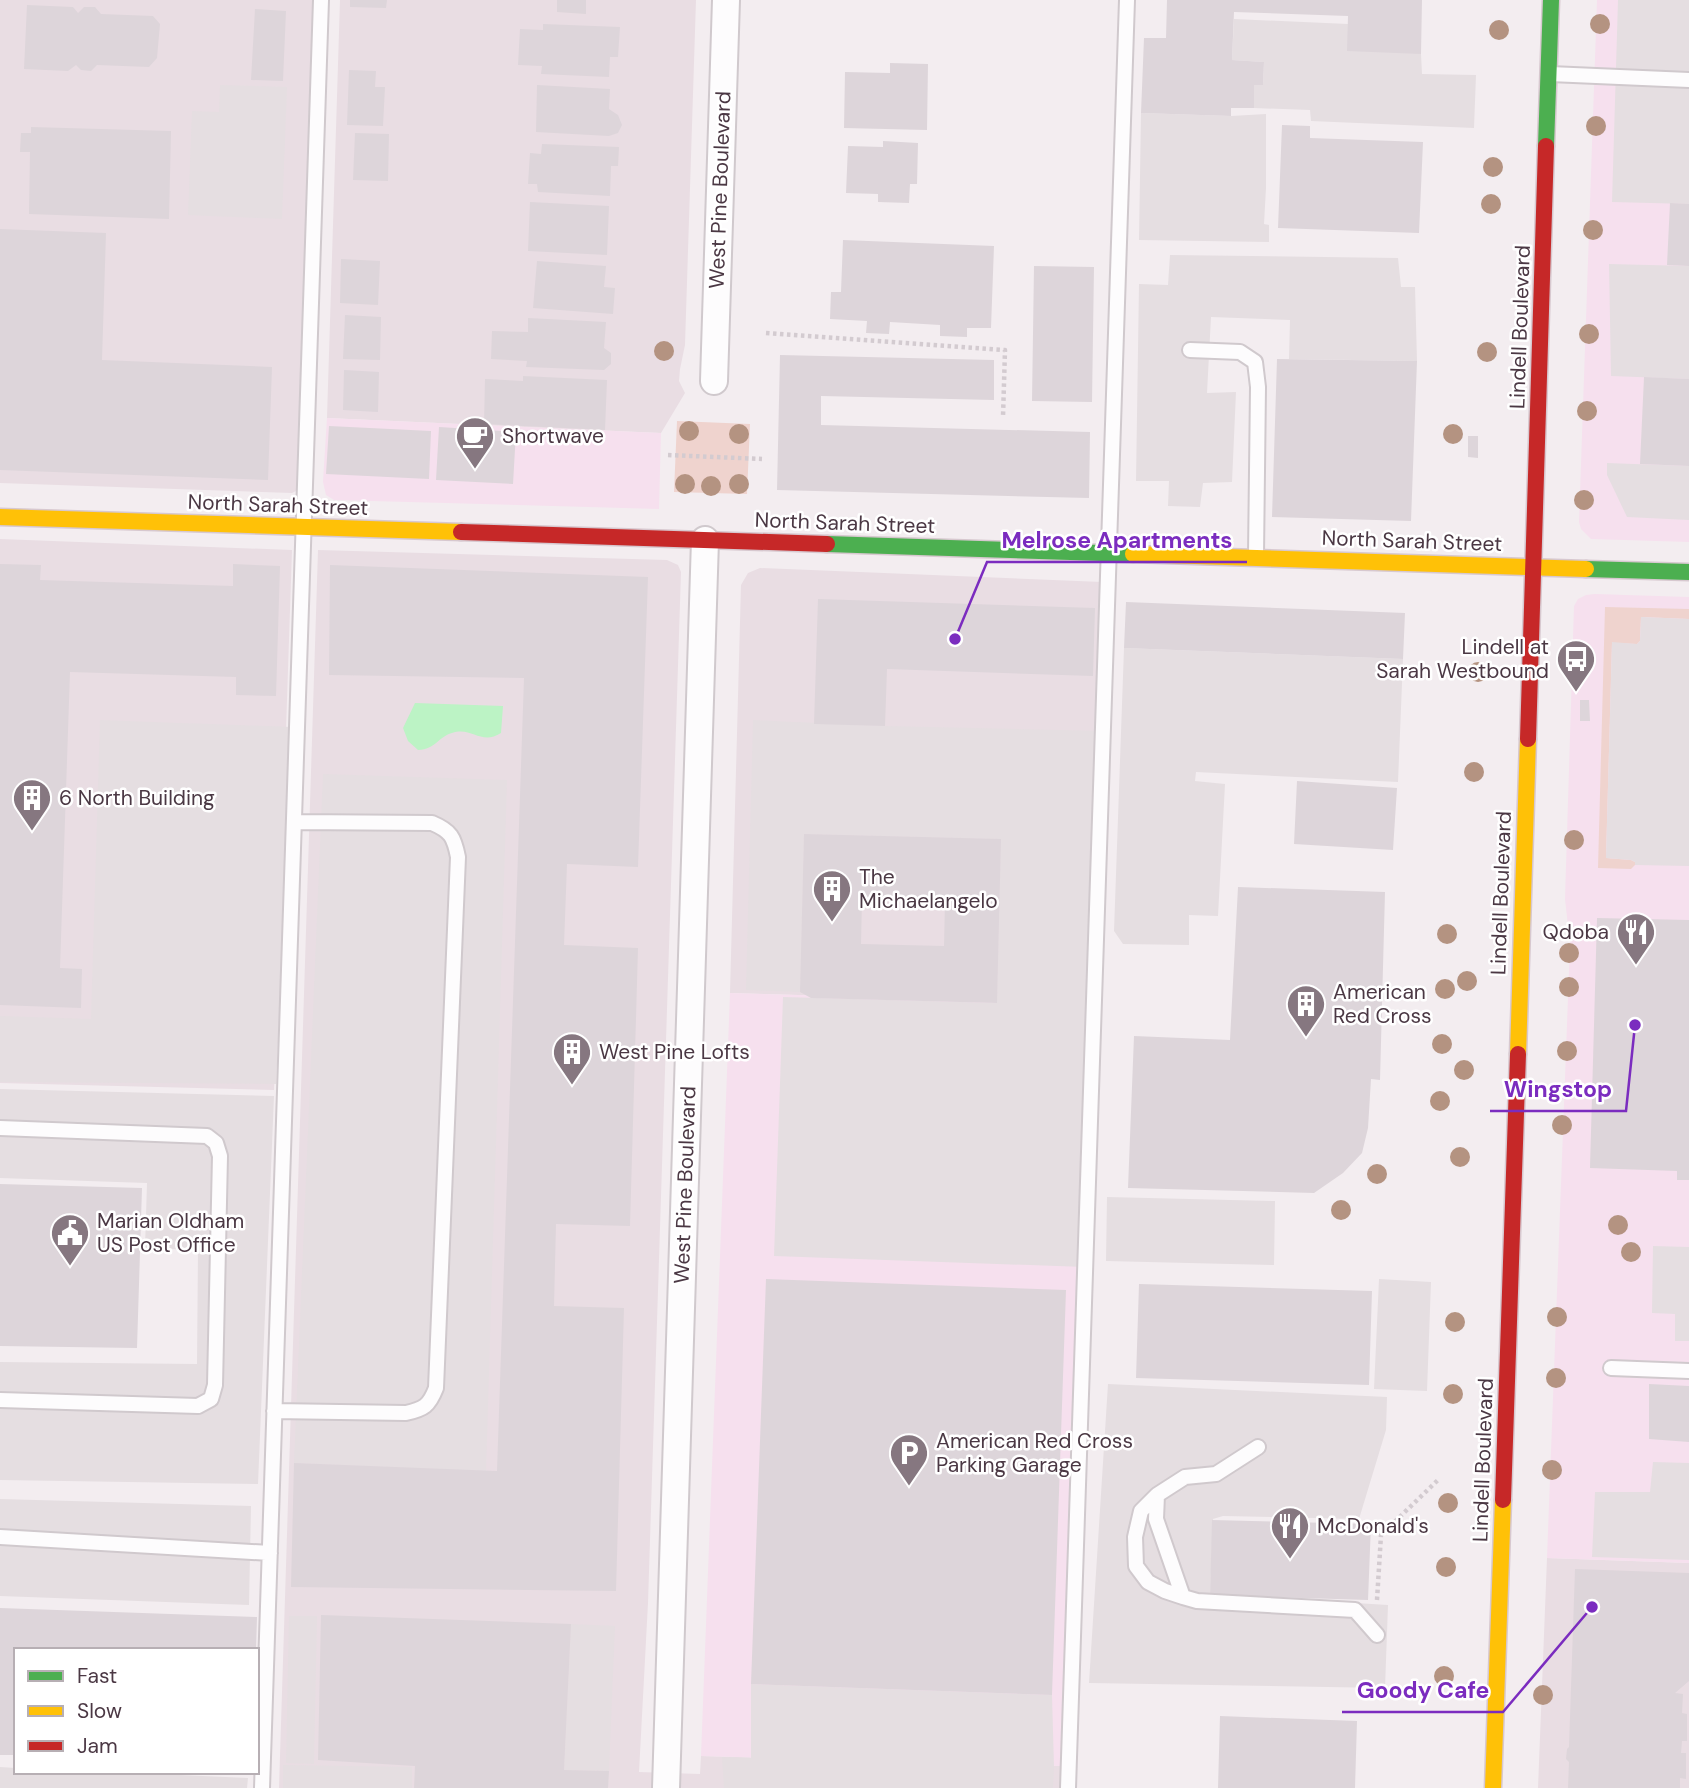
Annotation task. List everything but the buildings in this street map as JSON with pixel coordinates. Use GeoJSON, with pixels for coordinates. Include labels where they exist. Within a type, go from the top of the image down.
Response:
{"type":"FeatureCollection","features":[{"type":"Feature","properties":{"kind":"main road","name":"Lindell Boulevard"},"geometry":{"type":"LineString","coordinates":[[1493,1788],[1551,0]]}},
{"type":"Feature","properties":{"kind":"main road","name":"North Sarah Street"},"geometry":{"type":"LineString","coordinates":[[0,517],[1689,572]]}},
{"type":"Feature","properties":{"kind":"street","name":"West Pine Boulevard"},"geometry":{"type":"LineString","coordinates":[[714,381],[726,0]]}},
{"type":"Feature","properties":{"kind":"street","name":"West Pine Boulevard"},"geometry":{"type":"LineString","coordinates":[[666,1788],[705,540]]}},
{"type":"Feature","properties":{"kind":"lane"},"geometry":{"type":"LineString","coordinates":[[262,1788],[321,0]]}},
{"type":"Feature","properties":{"kind":"lane"},"geometry":{"type":"LineString","coordinates":[[1068,1788],[1127,0]]}},
{"type":"Feature","properties":{"kind":"lane"},"geometry":{"type":"LineString","coordinates":[[1549,74],[1689,80]]}},
{"type":"Feature","properties":{"kind":"lane"},"geometry":{"type":"LineString","coordinates":[[1190,350],[1240,352],[1255,362],[1258,387],[1256,557]]}},
{"type":"Feature","properties":{"kind":"lane"},"geometry":{"type":"LineString","coordinates":[[274,1411],[406,1413],[422,1410],[432,1401],[436,1388],[458,857],[454,840],[446,829],[432,823],[293,822]]}},
{"type":"Feature","properties":{"kind":"lane"},"geometry":{"type":"LineString","coordinates":[[0,1128],[206,1136],[216,1143],[220,1156],[215,1385],[211,1399],[198,1406],[0,1400]]}},
{"type":"Feature","properties":{"kind":"lane"},"geometry":{"type":"LineString","coordinates":[[1611,1368],[1689,1371]]}},
{"type":"Feature","properties":{"kind":"lane"},"geometry":{"type":"LineString","coordinates":[[1258,1447],[1216,1474],[1185,1477],[1157,1495],[1140,1511],[1135,1537],[1136,1566],[1148,1581],[1165,1591],[1197,1601],[1355,1609],[1377,1635]]}},
{"type":"Feature","properties":{"kind":"lane"},"geometry":{"type":"LineString","coordinates":[[1157,1495],[1156,1519],[1183,1597]]}},
{"type":"Feature","properties":{"kind":"lane"},"geometry":{"type":"LineString","coordinates":[[0,1537],[270,1553]]}},
{"type":"Feature","properties":{"kind":"path"},"geometry":{"type":"LineString","coordinates":[[766,333],[1004,350],[1003,416]]}},
{"type":"Feature","properties":{"kind":"path"},"geometry":{"type":"LineString","coordinates":[[667,455],[762,459]]}},
{"type":"Feature","properties":{"kind":"path"},"geometry":{"type":"LineString","coordinates":[[1377,1605],[1381,1535],[1438,1479]]}},
{"type":"Feature","properties":{"kind":"shaded area"},"geometry":{"type":"Polygon","coordinates":[[[0,0],[314,0],[298,490],[292,493],[0,483],[0,0]]]}},
{"type":"Feature","properties":{"kind":"shaded area"},"geometry":{"type":"Polygon","coordinates":[[[340,0],[696,0],[685,345],[679,381],[685,393],[661,433],[327,418],[340,0]]]}},
{"type":"Feature","properties":{"kind":"shaded area"},"geometry":{"type":"Polygon","coordinates":[[[1597,0],[1689,0],[1689,542],[1591,539],[1581,529],[1579,522],[1597,0]]]}},
{"type":"Feature","properties":{"kind":"shaded area"},"geometry":{"type":"Polygon","coordinates":[[[1618,0],[1689,0],[1689,204],[1612,202],[1618,0]]]}},
{"type":"Feature","properties":{"kind":"shaded area"},"geometry":{"type":"Polygon","coordinates":[[[1234,19],[1348,24],[1421,54],[1422,74],[1476,75],[1474,128],[1311,121],[1310,110],[1254,108],[1254,85],[1263,85],[1264,62],[1232,60],[1234,19]]]}},
{"type":"Feature","properties":{"kind":"shaded area"},"geometry":{"type":"Polygon","coordinates":[[[220,85],[287,87],[282,219],[188,215],[192,111],[219,112],[220,85]]]}},
{"type":"Feature","properties":{"kind":"shaded area"},"geometry":{"type":"Polygon","coordinates":[[[1141,113],[1231,116],[1266,114],[1264,224],[1269,225],[1269,242],[1139,240],[1141,113]]]}},
{"type":"Feature","properties":{"kind":"shaded area"},"geometry":{"type":"Polygon","coordinates":[[[1170,255],[1398,258],[1401,287],[1415,287],[1417,361],[1289,359],[1290,320],[1211,317],[1207,393],[1236,392],[1232,482],[1203,483],[1200,507],[1168,506],[1169,481],[1136,481],[1139,284],[1168,285],[1170,255]]]}},
{"type":"Feature","properties":{"kind":"shaded area"},"geometry":{"type":"Polygon","coordinates":[[[1609,264],[1689,266],[1689,379],[1611,376],[1609,264]]]}},
{"type":"Feature","properties":{"kind":"shaded area"},"geometry":{"type":"Polygon","coordinates":[[[327,418],[661,433],[659,509],[334,500],[326,495],[323,482],[327,418]]]}},
{"type":"Feature","properties":{"kind":"shaded area"},"geometry":{"type":"Polygon","coordinates":[[[677,421],[750,424],[747,494],[674,492],[677,421]]]}},
{"type":"Feature","properties":{"kind":"shaded area"},"geometry":{"type":"Polygon","coordinates":[[[1607,463],[1689,466],[1689,520],[1627,517],[1607,475],[1607,463]]]}},
{"type":"Feature","properties":{"kind":"shaded area"},"geometry":{"type":"Polygon","coordinates":[[[0,539],[292,550],[274,1090],[0,1083],[0,539]]]}},
{"type":"Feature","properties":{"kind":"shaded area"},"geometry":{"type":"Polygon","coordinates":[[[318,550],[667,560],[678,565],[681,572],[648,1603],[639,1772],[700,1774],[701,1756],[1063,1766],[1062,1788],[279,1788],[318,550]]]}},
{"type":"Feature","properties":{"kind":"shaded area"},"geometry":{"type":"Polygon","coordinates":[[[760,568],[1102,582],[1087,1003],[730,993],[741,585],[748,573],[760,568]]]}},
{"type":"Feature","properties":{"kind":"shaded area"},"geometry":{"type":"Polygon","coordinates":[[[1595,594],[1689,597],[1689,1563],[1547,1558],[1570,944],[1565,899],[1574,606],[1578,599],[1595,594]]]}},
{"type":"Feature","properties":{"kind":"shaded area"},"geometry":{"type":"Polygon","coordinates":[[[1605,607],[1689,609],[1689,619],[1641,617],[1640,641],[1637,644],[1612,643],[1606,858],[1631,860],[1635,865],[1631,869],[1598,868],[1605,607]]]}},
{"type":"Feature","properties":{"kind":"shaded area"},"geometry":{"type":"Polygon","coordinates":[[[1641,617],[1689,619],[1689,866],[1635,865],[1631,860],[1606,858],[1612,642],[1637,644],[1640,641],[1641,617]]]}},
{"type":"Feature","properties":{"kind":"shaded area"},"geometry":{"type":"Polygon","coordinates":[[[1124,648],[1403,659],[1398,782],[1196,772],[1195,781],[1225,784],[1218,916],[1189,915],[1189,945],[1123,944],[1114,931],[1124,648]]]}},
{"type":"Feature","properties":{"kind":"shaded area"},"geometry":{"type":"Polygon","coordinates":[[[415,703],[503,706],[501,733],[488,738],[459,732],[418,750],[408,741],[403,728],[415,703]]]}},
{"type":"Feature","properties":{"kind":"shaded area"},"geometry":{"type":"Polygon","coordinates":[[[100,720],[293,727],[276,1084],[0,1082],[0,1016],[91,1019],[100,720]]]}},
{"type":"Feature","properties":{"kind":"shaded area"},"geometry":{"type":"Polygon","coordinates":[[[753,720],[1103,731],[1085,1267],[774,1256],[783,997],[997,1003],[1001,839],[804,834],[800,992],[746,990],[753,720]]]}},
{"type":"Feature","properties":{"kind":"shaded area"},"geometry":{"type":"Polygon","coordinates":[[[323,774],[507,780],[486,1471],[294,1463],[323,774]]]}},
{"type":"Feature","properties":{"kind":"shaded area"},"geometry":{"type":"Polygon","coordinates":[[[730,993],[1087,1003],[1063,1766],[701,1756],[730,993]]]}},
{"type":"Feature","properties":{"kind":"shaded area"},"geometry":{"type":"Polygon","coordinates":[[[0,1089],[274,1096],[258,1484],[0,1480],[0,1362],[197,1364],[198,1250],[145,1248],[147,1183],[0,1178],[0,1089]]]}},
{"type":"Feature","properties":{"kind":"shaded area"},"geometry":{"type":"Polygon","coordinates":[[[1107,1197],[1275,1201],[1274,1265],[1106,1261],[1107,1197]]]}},
{"type":"Feature","properties":{"kind":"shaded area"},"geometry":{"type":"Polygon","coordinates":[[[1653,1246],[1689,1247],[1689,1341],[1675,1341],[1675,1314],[1652,1313],[1653,1246]]]}},
{"type":"Feature","properties":{"kind":"shaded area"},"geometry":{"type":"Polygon","coordinates":[[[1379,1279],[1431,1282],[1427,1391],[1374,1389],[1379,1279]]]}},
{"type":"Feature","properties":{"kind":"shaded area"},"geometry":{"type":"Polygon","coordinates":[[[1108,1384],[1387,1397],[1386,1430],[1359,1519],[1223,1516],[1213,1519],[1210,1594],[1388,1605],[1385,1688],[1089,1683],[1108,1384]]]}},
{"type":"Feature","properties":{"kind":"shaded area"},"geometry":{"type":"Polygon","coordinates":[[[1653,1462],[1689,1463],[1689,1560],[1592,1557],[1595,1492],[1650,1492],[1653,1462]]]}},
{"type":"Feature","properties":{"kind":"shaded area"},"geometry":{"type":"Polygon","coordinates":[[[0,1499],[251,1506],[249,1605],[0,1596],[0,1499]]]}},
{"type":"Feature","properties":{"kind":"shaded area"},"geometry":{"type":"Polygon","coordinates":[[[1547,1558],[1689,1563],[1689,1788],[1538,1788],[1547,1558]]]}},
{"type":"Feature","properties":{"kind":"shaded area"},"geometry":{"type":"Polygon","coordinates":[[[289,1616],[317,1616],[314,1764],[286,1763],[289,1616]]]}},
{"type":"Feature","properties":{"kind":"shaded area"},"geometry":{"type":"Polygon","coordinates":[[[571,1624],[615,1626],[609,1771],[564,1770],[571,1624]]]}},
{"type":"Feature","properties":{"kind":"shaded area"},"geometry":{"type":"Polygon","coordinates":[[[751,1684],[1052,1695],[1053,1788],[724,1788],[722,1757],[751,1758],[751,1684]]]}},
{"type":"Feature","properties":{"kind":"shaded area"},"geometry":{"type":"Polygon","coordinates":[[[283,1765],[412,1767],[412,1788],[283,1788],[283,1765]]]}},
{"type":"Feature","properties":{"kind":"shaded area"},"geometry":{"type":"Polygon","coordinates":[[[0,1767],[14,1768],[14,1774],[157,1774],[248,1778],[247,1788],[0,1788],[0,1767]]]}},
{"type":"Feature","properties":{"kind":"traffic: fast"},"geometry":{"type":"LineString","coordinates":[[1546,146],[1551,0]]}},
{"type":"Feature","properties":{"kind":"traffic: fast"},"geometry":{"type":"LineString","coordinates":[[827,544],[1133,554]]}},
{"type":"Feature","properties":{"kind":"traffic: fast"},"geometry":{"type":"LineString","coordinates":[[1586,569],[1689,572]]}},
{"type":"Feature","properties":{"kind":"traffic: slow"},"geometry":{"type":"LineString","coordinates":[[0,517],[461,532]]}},
{"type":"Feature","properties":{"kind":"traffic: slow"},"geometry":{"type":"LineString","coordinates":[[1133,554],[1586,569]]}},
{"type":"Feature","properties":{"kind":"traffic: slow"},"geometry":{"type":"LineString","coordinates":[[1518,1054],[1528,739]]}},
{"type":"Feature","properties":{"kind":"traffic: slow"},"geometry":{"type":"LineString","coordinates":[[1493,1788],[1503,1500]]}},
{"type":"Feature","properties":{"kind":"traffic: jam"},"geometry":{"type":"LineString","coordinates":[[1528,739],[1546,146]]}},
{"type":"Feature","properties":{"kind":"traffic: jam"},"geometry":{"type":"LineString","coordinates":[[461,532],[827,544]]}},
{"type":"Feature","properties":{"kind":"traffic: jam"},"geometry":{"type":"LineString","coordinates":[[1503,1500],[1518,1054]]}},
{"type":"Feature","properties":{"kind":"place","name":"Shortwave"},"geometry":{"type":"Point","coordinates":[475,470]}},
{"type":"Feature","properties":{"kind":"place","name":"Melrose Apartments"},"geometry":{"type":"Point","coordinates":[955,639]}},
{"type":"Feature","properties":{"kind":"place","name":"Lindell at Sarah Westbound"},"geometry":{"type":"Point","coordinates":[1576,693]}},
{"type":"Feature","properties":{"kind":"place","name":"6 North Building"},"geometry":{"type":"Point","coordinates":[32,832]}},
{"type":"Feature","properties":{"kind":"place","name":"The Michaelangelo"},"geometry":{"type":"Point","coordinates":[832,923]}},
{"type":"Feature","properties":{"kind":"place","name":"Qdoba"},"geometry":{"type":"Point","coordinates":[1636,966]}},
{"type":"Feature","properties":{"kind":"place","name":"Wingstop"},"geometry":{"type":"Point","coordinates":[1635,1025]}},
{"type":"Feature","properties":{"kind":"place","name":"American Red Cross"},"geometry":{"type":"Point","coordinates":[1306,1038]}},
{"type":"Feature","properties":{"kind":"place","name":"West Pine Lofts"},"geometry":{"type":"Point","coordinates":[572,1086]}},
{"type":"Feature","properties":{"kind":"place","name":"Marian Oldham US Post Office"},"geometry":{"type":"Point","coordinates":[70,1267]}},
{"type":"Feature","properties":{"kind":"place","name":"American Red Cross Parking Garage"},"geometry":{"type":"Point","coordinates":[909,1487]}},
{"type":"Feature","properties":{"kind":"place","name":"McDonald's"},"geometry":{"type":"Point","coordinates":[1290,1560]}},
{"type":"Feature","properties":{"kind":"place","name":"Goody Cafe"},"geometry":{"type":"Point","coordinates":[1592,1607]}}]}
